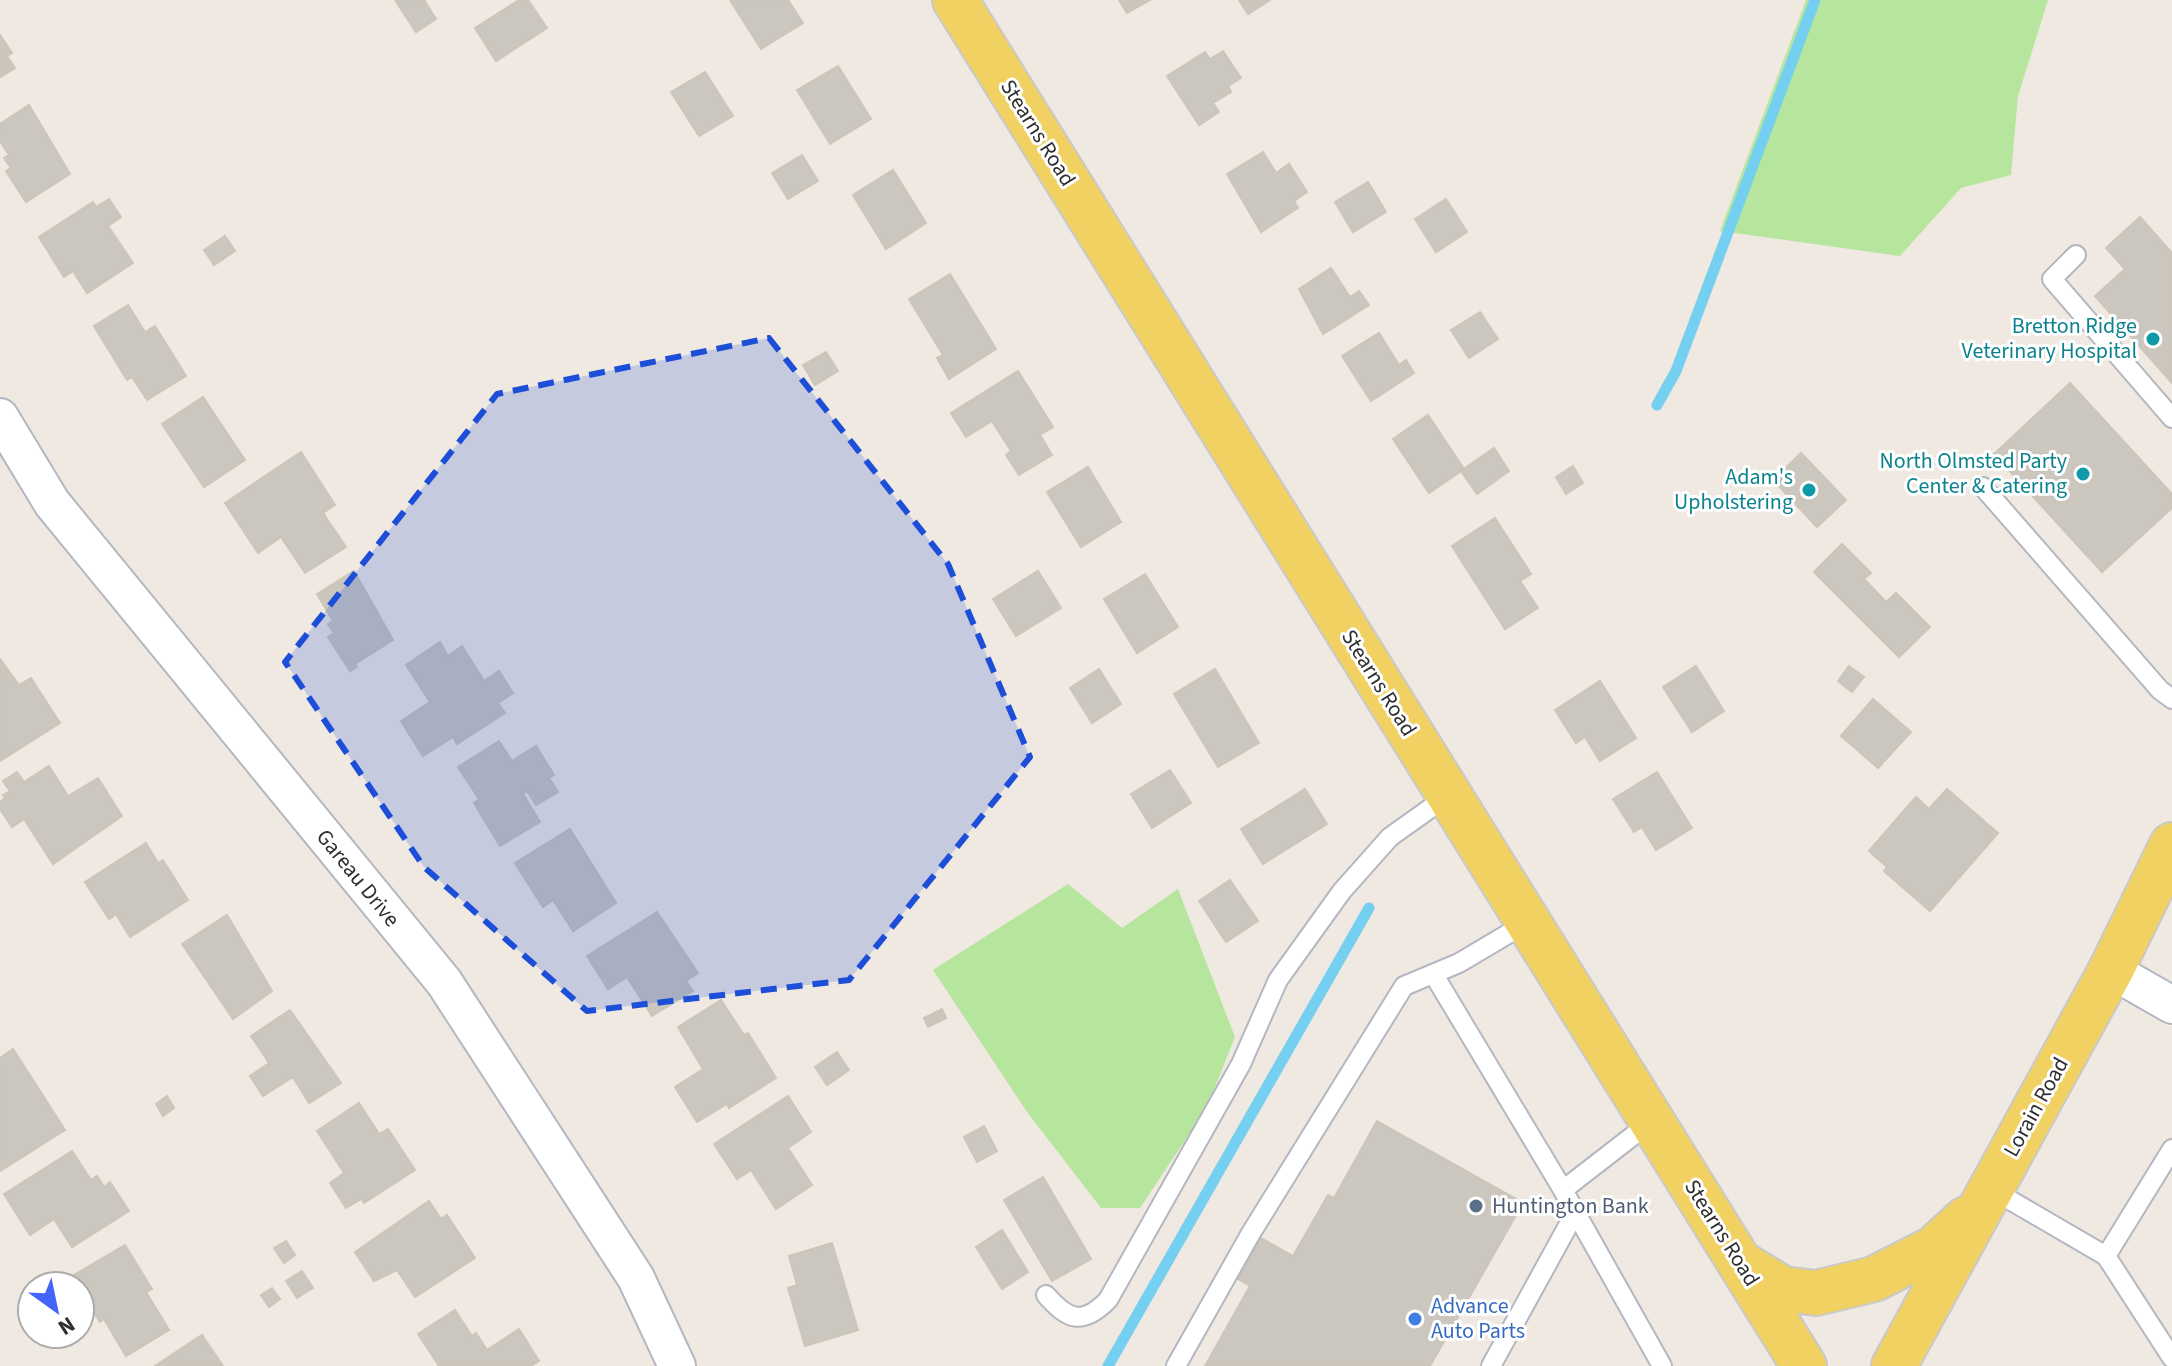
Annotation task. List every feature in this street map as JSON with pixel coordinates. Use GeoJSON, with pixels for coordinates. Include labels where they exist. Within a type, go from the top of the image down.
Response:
{"type":"FeatureCollection","features":[{"type":"Feature","properties":{"kind":"main road","name":"Stearns Road"},"geometry":{"type":"LineString","coordinates":[[955,0],[1804,1366]]}},
{"type":"Feature","properties":{"kind":"main road","name":"Lorain Road"},"geometry":{"type":"LineString","coordinates":[[1894,1366],[2111,970],[2172,845]]}},
{"type":"Feature","properties":{"kind":"main road"},"geometry":{"type":"LineString","coordinates":[[1740,1262],[1783,1289],[1816,1293],[1874,1279],[1933,1249],[1987,1196]]}},
{"type":"Feature","properties":{"kind":"street","name":"Gareau Drive"},"geometry":{"type":"LineString","coordinates":[[0,417],[52,503],[444,982],[636,1278],[677,1366]]}},
{"type":"Feature","properties":{"kind":"street"},"geometry":{"type":"LineString","coordinates":[[2111,970],[2172,1005]]}},
{"type":"Feature","properties":{"kind":"lane"},"geometry":{"type":"LineString","coordinates":[[2076,255],[2052,279],[2172,418]]}},
{"type":"Feature","properties":{"kind":"lane"},"geometry":{"type":"LineString","coordinates":[[1983,487],[2160,690],[2172,699]]}},
{"type":"Feature","properties":{"kind":"lane"},"geometry":{"type":"LineString","coordinates":[[1046,1295],[1062,1314],[1076,1318],[1095,1314],[1108,1300],[1241,1064],[1278,980],[1342,891],[1384,844],[1449,795]]}},
{"type":"Feature","properties":{"kind":"lane"},"geometry":{"type":"LineString","coordinates":[[1176,1366],[1251,1233],[1404,986],[1434,975],[1528,922]]}},
{"type":"Feature","properties":{"kind":"lane"},"geometry":{"type":"LineString","coordinates":[[1434,975],[1563,1190],[1662,1366]]}},
{"type":"Feature","properties":{"kind":"lane"},"geometry":{"type":"LineString","coordinates":[[1563,1190],[1652,1121]]}},
{"type":"Feature","properties":{"kind":"lane"},"geometry":{"type":"LineString","coordinates":[[2106,1256],[2172,1149]]}},
{"type":"Feature","properties":{"kind":"lane"},"geometry":{"type":"LineString","coordinates":[[1987,1196],[2106,1256],[2166,1344],[2172,1358]]}},
{"type":"Feature","properties":{"kind":"lane"},"geometry":{"type":"LineString","coordinates":[[1491,1366],[1575,1213]]}},
{"type":"Feature","properties":{"kind":"highlighted area"},"geometry":{"type":"Polygon","coordinates":[[[769,338],[948,564],[1030,757],[849,980],[587,1011],[424,867],[285,662],[497,394],[769,338]]]}},
{"type":"Feature","properties":{"kind":"green space"},"geometry":{"type":"Polygon","coordinates":[[[1806,0],[2048,0],[2018,96],[2011,175],[1961,188],[1900,256],[1720,231],[1806,0]]]}},
{"type":"Feature","properties":{"kind":"green space"},"geometry":{"type":"Polygon","coordinates":[[[1068,884],[1122,928],[1178,889],[1235,1037],[1207,1107],[1140,1208],[1101,1208],[1027,1112],[933,970],[1068,884]]]}},
{"type":"Feature","properties":{"kind":"building"},"geometry":{"type":"Polygon","coordinates":[[[395,0],[424,0],[436,19],[416,32],[395,0]]]}},
{"type":"Feature","properties":{"kind":"building"},"geometry":{"type":"Polygon","coordinates":[[[519,0],[528,0],[547,28],[496,61],[475,28],[519,0]]]}},
{"type":"Feature","properties":{"kind":"building"},"geometry":{"type":"Polygon","coordinates":[[[730,0],[788,0],[803,23],[761,49],[730,0]]]}},
{"type":"Feature","properties":{"kind":"building"},"geometry":{"type":"Polygon","coordinates":[[[1119,0],[1150,0],[1127,13],[1119,0]]]}},
{"type":"Feature","properties":{"kind":"building"},"geometry":{"type":"Polygon","coordinates":[[[1239,0],[1270,0],[1248,14],[1239,0]]]}},
{"type":"Feature","properties":{"kind":"building"},"geometry":{"type":"Polygon","coordinates":[[[0,35],[12,53],[7,56],[15,68],[0,77],[0,35]]]}},
{"type":"Feature","properties":{"kind":"building"},"geometry":{"type":"Polygon","coordinates":[[[1223,51],[1241,78],[1228,86],[1231,92],[1213,103],[1219,112],[1199,125],[1167,76],[1205,52],[1210,59],[1223,51]]]}},
{"type":"Feature","properties":{"kind":"building"},"geometry":{"type":"Polygon","coordinates":[[[838,66],[871,119],[830,144],[797,90],[838,66]]]}},
{"type":"Feature","properties":{"kind":"building"},"geometry":{"type":"Polygon","coordinates":[[[705,72],[733,116],[699,136],[671,92],[705,72]]]}},
{"type":"Feature","properties":{"kind":"building"},"geometry":{"type":"Polygon","coordinates":[[[29,105],[70,174],[26,202],[6,171],[11,168],[4,158],[9,155],[0,141],[0,124],[29,105]]]}},
{"type":"Feature","properties":{"kind":"building"},"geometry":{"type":"Polygon","coordinates":[[[1263,152],[1276,173],[1289,164],[1307,192],[1294,201],[1298,208],[1261,232],[1227,174],[1263,152]]]}},
{"type":"Feature","properties":{"kind":"building"},"geometry":{"type":"Polygon","coordinates":[[[802,155],[818,181],[788,199],[772,173],[802,155]]]}},
{"type":"Feature","properties":{"kind":"building"},"geometry":{"type":"Polygon","coordinates":[[[893,170],[926,223],[886,249],[853,195],[893,170]]]}},
{"type":"Feature","properties":{"kind":"building"},"geometry":{"type":"Polygon","coordinates":[[[1368,182],[1386,212],[1353,232],[1335,202],[1368,182]]]}},
{"type":"Feature","properties":{"kind":"building"},"geometry":{"type":"Polygon","coordinates":[[[109,199],[121,217],[108,226],[133,263],[87,293],[73,271],[64,277],[39,237],[93,202],[96,207],[109,199]]]}},
{"type":"Feature","properties":{"kind":"building"},"geometry":{"type":"Polygon","coordinates":[[[1446,199],[1467,232],[1436,252],[1415,219],[1446,199]]]}},
{"type":"Feature","properties":{"kind":"building","name":"Bretton Ridge Veterinary Hospital"},"geometry":{"type":"Polygon","coordinates":[[[2140,217],[2172,253],[2172,383],[2095,296],[2125,269],[2106,248],[2140,217]]]}},
{"type":"Feature","properties":{"kind":"building"},"geometry":{"type":"Polygon","coordinates":[[[225,236],[235,251],[214,265],[204,250],[225,236]]]}},
{"type":"Feature","properties":{"kind":"building"},"geometry":{"type":"Polygon","coordinates":[[[1331,268],[1350,297],[1359,291],[1369,305],[1323,334],[1299,289],[1331,268]]]}},
{"type":"Feature","properties":{"kind":"building"},"geometry":{"type":"Polygon","coordinates":[[[950,274],[996,349],[949,379],[937,358],[943,355],[909,299],[950,274]]]}},
{"type":"Feature","properties":{"kind":"building"},"geometry":{"type":"Polygon","coordinates":[[[128,305],[145,332],[155,326],[186,376],[147,400],[132,377],[127,380],[94,326],[128,305]]]}},
{"type":"Feature","properties":{"kind":"building"},"geometry":{"type":"Polygon","coordinates":[[[1480,312],[1498,339],[1469,358],[1451,330],[1480,312]]]}},
{"type":"Feature","properties":{"kind":"building"},"geometry":{"type":"Polygon","coordinates":[[[1379,333],[1399,365],[1406,360],[1414,373],[1371,401],[1342,356],[1379,333]]]}},
{"type":"Feature","properties":{"kind":"building"},"geometry":{"type":"Polygon","coordinates":[[[826,352],[838,371],[815,385],[803,365],[826,352]]]}},
{"type":"Feature","properties":{"kind":"building"},"geometry":{"type":"Polygon","coordinates":[[[1018,371],[1053,427],[1040,435],[1052,455],[1019,475],[1006,455],[1011,451],[992,421],[966,437],[951,413],[1018,371]]]}},
{"type":"Feature","properties":{"kind":"building","name":"North Olmsted Party Center & Catering"},"geometry":{"type":"Polygon","coordinates":[[[2070,383],[2172,494],[2172,508],[2102,572],[1994,454],[2070,383]]]}},
{"type":"Feature","properties":{"kind":"building"},"geometry":{"type":"Polygon","coordinates":[[[203,397],[245,460],[204,487],[162,424],[203,397]]]}},
{"type":"Feature","properties":{"kind":"building"},"geometry":{"type":"Polygon","coordinates":[[[1428,415],[1464,469],[1429,493],[1393,439],[1428,415]]]}},
{"type":"Feature","properties":{"kind":"building"},"geometry":{"type":"Polygon","coordinates":[[[1494,448],[1509,471],[1477,494],[1461,471],[1494,448]]]}},
{"type":"Feature","properties":{"kind":"building"},"geometry":{"type":"Polygon","coordinates":[[[301,452],[335,505],[323,513],[346,547],[305,573],[281,537],[258,553],[225,503],[301,452]]]}},
{"type":"Feature","properties":{"kind":"building","name":"Adam's Upholstering"},"geometry":{"type":"Polygon","coordinates":[[[1801,453],[1846,500],[1817,527],[1773,480],[1801,453]]]}},
{"type":"Feature","properties":{"kind":"building"},"geometry":{"type":"Polygon","coordinates":[[[1573,466],[1583,483],[1566,494],[1556,477],[1573,466]]]}},
{"type":"Feature","properties":{"kind":"building"},"geometry":{"type":"Polygon","coordinates":[[[1088,467],[1121,522],[1081,547],[1047,492],[1088,467]]]}},
{"type":"Feature","properties":{"kind":"building"},"geometry":{"type":"Polygon","coordinates":[[[1495,518],[1531,574],[1520,581],[1538,608],[1505,629],[1452,546],[1495,518]]]}},
{"type":"Feature","properties":{"kind":"building"},"geometry":{"type":"Polygon","coordinates":[[[1842,544],[1871,573],[1864,579],[1886,602],[1896,593],[1930,627],[1899,657],[1814,572],[1842,544]]]}},
{"type":"Feature","properties":{"kind":"building"},"geometry":{"type":"Polygon","coordinates":[[[354,571],[393,640],[355,664],[357,667],[350,671],[328,637],[334,633],[328,624],[333,621],[317,594],[354,571]]]}},
{"type":"Feature","properties":{"kind":"building"},"geometry":{"type":"Polygon","coordinates":[[[1038,571],[1061,608],[1016,636],[993,599],[1038,571]]]}},
{"type":"Feature","properties":{"kind":"building"},"geometry":{"type":"Polygon","coordinates":[[[1145,574],[1178,627],[1137,653],[1104,599],[1145,574]]]}},
{"type":"Feature","properties":{"kind":"building"},"geometry":{"type":"Polygon","coordinates":[[[440,642],[448,656],[462,646],[484,681],[499,671],[513,693],[498,703],[505,713],[457,744],[453,737],[423,756],[401,721],[430,702],[406,665],[440,642]]]}},
{"type":"Feature","properties":{"kind":"building"},"geometry":{"type":"Polygon","coordinates":[[[0,659],[19,685],[31,678],[60,723],[0,761],[0,659]]]}},
{"type":"Feature","properties":{"kind":"building"},"geometry":{"type":"Polygon","coordinates":[[[1696,666],[1724,711],[1692,732],[1663,687],[1696,666]]]}},
{"type":"Feature","properties":{"kind":"building"},"geometry":{"type":"Polygon","coordinates":[[[1849,666],[1864,677],[1852,692],[1838,681],[1849,666]]]}},
{"type":"Feature","properties":{"kind":"building"},"geometry":{"type":"Polygon","coordinates":[[[1099,669],[1121,704],[1092,723],[1070,688],[1099,669]]]}},
{"type":"Feature","properties":{"kind":"building"},"geometry":{"type":"Polygon","coordinates":[[[1215,669],[1259,743],[1218,767],[1174,694],[1215,669]]]}},
{"type":"Feature","properties":{"kind":"building"},"geometry":{"type":"Polygon","coordinates":[[[1600,681],[1636,738],[1600,761],[1585,737],[1576,743],[1555,710],[1600,681]]]}},
{"type":"Feature","properties":{"kind":"building"},"geometry":{"type":"Polygon","coordinates":[[[1873,699],[1911,732],[1878,768],[1841,736],[1873,699]]]}},
{"type":"Feature","properties":{"kind":"building"},"geometry":{"type":"Polygon","coordinates":[[[499,741],[512,761],[536,746],[554,775],[549,778],[558,792],[536,805],[527,791],[523,794],[540,822],[500,846],[474,803],[479,799],[458,767],[499,741]]]}},
{"type":"Feature","properties":{"kind":"building"},"geometry":{"type":"Polygon","coordinates":[[[49,766],[68,796],[98,778],[122,816],[53,864],[24,819],[12,827],[0,809],[0,802],[5,798],[3,795],[10,791],[3,781],[17,772],[24,782],[49,766]]]}},
{"type":"Feature","properties":{"kind":"building"},"geometry":{"type":"Polygon","coordinates":[[[1170,770],[1191,803],[1152,828],[1131,794],[1170,770]]]}},
{"type":"Feature","properties":{"kind":"building"},"geometry":{"type":"Polygon","coordinates":[[[1657,772],[1692,828],[1656,850],[1642,827],[1634,832],[1613,799],[1657,772]]]}},
{"type":"Feature","properties":{"kind":"building"},"geometry":{"type":"Polygon","coordinates":[[[1305,789],[1327,824],[1263,864],[1241,829],[1305,789]]]}},
{"type":"Feature","properties":{"kind":"building"},"geometry":{"type":"Polygon","coordinates":[[[1947,789],[1998,833],[1930,911],[1884,871],[1887,867],[1869,851],[1916,797],[1929,809],[1947,789]]]}},
{"type":"Feature","properties":{"kind":"building"},"geometry":{"type":"Polygon","coordinates":[[[570,829],[616,903],[573,931],[553,900],[543,907],[515,863],[570,829]]]}},
{"type":"Feature","properties":{"kind":"building"},"geometry":{"type":"Polygon","coordinates":[[[146,843],[158,863],[163,860],[188,900],[130,937],[116,914],[109,919],[85,882],[146,843]]]}},
{"type":"Feature","properties":{"kind":"building"},"geometry":{"type":"Polygon","coordinates":[[[1230,880],[1258,921],[1226,942],[1199,901],[1230,880]]]}},
{"type":"Feature","properties":{"kind":"building"},"geometry":{"type":"Polygon","coordinates":[[[657,912],[698,973],[686,981],[693,991],[652,1016],[627,977],[608,989],[587,956],[657,912]]]}},
{"type":"Feature","properties":{"kind":"building"},"geometry":{"type":"Polygon","coordinates":[[[227,915],[272,991],[233,1019],[182,944],[227,915]]]}},
{"type":"Feature","properties":{"kind":"building"},"geometry":{"type":"Polygon","coordinates":[[[721,1000],[744,1035],[748,1033],[776,1078],[729,1108],[727,1104],[697,1122],[675,1087],[703,1069],[678,1027],[721,1000]]]}},
{"type":"Feature","properties":{"kind":"building"},"geometry":{"type":"Polygon","coordinates":[[[942,1009],[946,1018],[928,1027],[924,1018],[942,1009]]]}},
{"type":"Feature","properties":{"kind":"building"},"geometry":{"type":"Polygon","coordinates":[[[290,1010],[341,1083],[309,1103],[293,1077],[263,1096],[250,1076],[269,1063],[251,1036],[290,1010]]]}},
{"type":"Feature","properties":{"kind":"building"},"geometry":{"type":"Polygon","coordinates":[[[13,1049],[65,1130],[0,1171],[0,1058],[13,1049]]]}},
{"type":"Feature","properties":{"kind":"building"},"geometry":{"type":"Polygon","coordinates":[[[837,1052],[849,1070],[827,1085],[815,1067],[837,1052]]]}},
{"type":"Feature","properties":{"kind":"building"},"geometry":{"type":"Polygon","coordinates":[[[167,1096],[174,1108],[163,1116],[156,1104],[167,1096]]]}},
{"type":"Feature","properties":{"kind":"building"},"geometry":{"type":"Polygon","coordinates":[[[788,1096],[811,1132],[788,1148],[812,1185],[776,1209],[751,1170],[737,1179],[714,1144],[788,1096]]]}},
{"type":"Feature","properties":{"kind":"building"},"geometry":{"type":"Polygon","coordinates":[[[359,1103],[379,1134],[388,1129],[415,1170],[364,1203],[361,1199],[346,1208],[330,1183],[344,1173],[317,1131],[359,1103]]]}},
{"type":"Feature","properties":{"kind":"building"},"geometry":{"type":"Polygon","coordinates":[[[1377,1121],[1523,1203],[1430,1366],[1205,1366],[1250,1286],[1238,1279],[1261,1238],[1293,1256],[1328,1195],[1334,1198],[1377,1121]]]}},
{"type":"Feature","properties":{"kind":"building"},"geometry":{"type":"Polygon","coordinates":[[[984,1126],[997,1151],[977,1162],[964,1137],[984,1126]]]}},
{"type":"Feature","properties":{"kind":"building"},"geometry":{"type":"Polygon","coordinates":[[[72,1151],[91,1180],[97,1176],[104,1187],[110,1182],[129,1211],[72,1247],[54,1219],[30,1235],[4,1194],[72,1151]]]}},
{"type":"Feature","properties":{"kind":"building"},"geometry":{"type":"Polygon","coordinates":[[[1043,1177],[1091,1259],[1052,1281],[1004,1200],[1043,1177]]]}},
{"type":"Feature","properties":{"kind":"building"},"geometry":{"type":"Polygon","coordinates":[[[429,1201],[441,1219],[447,1215],[475,1258],[415,1297],[397,1270],[374,1281],[355,1252],[429,1201]]]}},
{"type":"Feature","properties":{"kind":"building"},"geometry":{"type":"Polygon","coordinates":[[[1002,1230],[1028,1272],[1002,1289],[976,1247],[1002,1230]]]}},
{"type":"Feature","properties":{"kind":"building"},"geometry":{"type":"Polygon","coordinates":[[[286,1241],[295,1255],[284,1263],[274,1248],[286,1241]]]}},
{"type":"Feature","properties":{"kind":"building"},"geometry":{"type":"Polygon","coordinates":[[[832,1243],[858,1330],[805,1346],[788,1288],[797,1285],[789,1256],[832,1243]]]}},
{"type":"Feature","properties":{"kind":"building"},"geometry":{"type":"Polygon","coordinates":[[[125,1245],[152,1289],[146,1292],[169,1330],[126,1356],[104,1319],[100,1322],[96,1315],[96,1270],[82,1270],[125,1245]]]}},
{"type":"Feature","properties":{"kind":"building"},"geometry":{"type":"Polygon","coordinates":[[[302,1271],[313,1288],[297,1298],[286,1281],[302,1271]]]}},
{"type":"Feature","properties":{"kind":"building"},"geometry":{"type":"Polygon","coordinates":[[[272,1288],[280,1299],[269,1307],[261,1295],[272,1288]]]}},
{"type":"Feature","properties":{"kind":"building"},"geometry":{"type":"Polygon","coordinates":[[[455,1310],[472,1336],[476,1333],[487,1350],[519,1329],[539,1361],[531,1366],[439,1366],[418,1334],[455,1310]]]}},
{"type":"Feature","properties":{"kind":"building"},"geometry":{"type":"Polygon","coordinates":[[[202,1335],[223,1366],[155,1366],[202,1335]]]}},
{"type":"Feature","properties":{"kind":"waterway"},"geometry":{"type":"LineString","coordinates":[[1657,405],[1676,371],[1815,0]]}},
{"type":"Feature","properties":{"kind":"waterway"},"geometry":{"type":"LineString","coordinates":[[1108,1366],[1369,908]]}},
{"type":"Feature","properties":{"kind":"place","name":"Bretton Ridge Veterinary Hospital"},"geometry":{"type":"Point","coordinates":[2153,339]}},
{"type":"Feature","properties":{"kind":"place","name":"North Olmsted Party Center & Catering"},"geometry":{"type":"Point","coordinates":[2083,474]}},
{"type":"Feature","properties":{"kind":"place","name":"Adam's Upholstering"},"geometry":{"type":"Point","coordinates":[1809,490]}},
{"type":"Feature","properties":{"kind":"place","name":"Huntington Bank"},"geometry":{"type":"Point","coordinates":[1476,1206]}},
{"type":"Feature","properties":{"kind":"place","name":"Advance Auto Parts"},"geometry":{"type":"Point","coordinates":[1415,1319]}}]}
